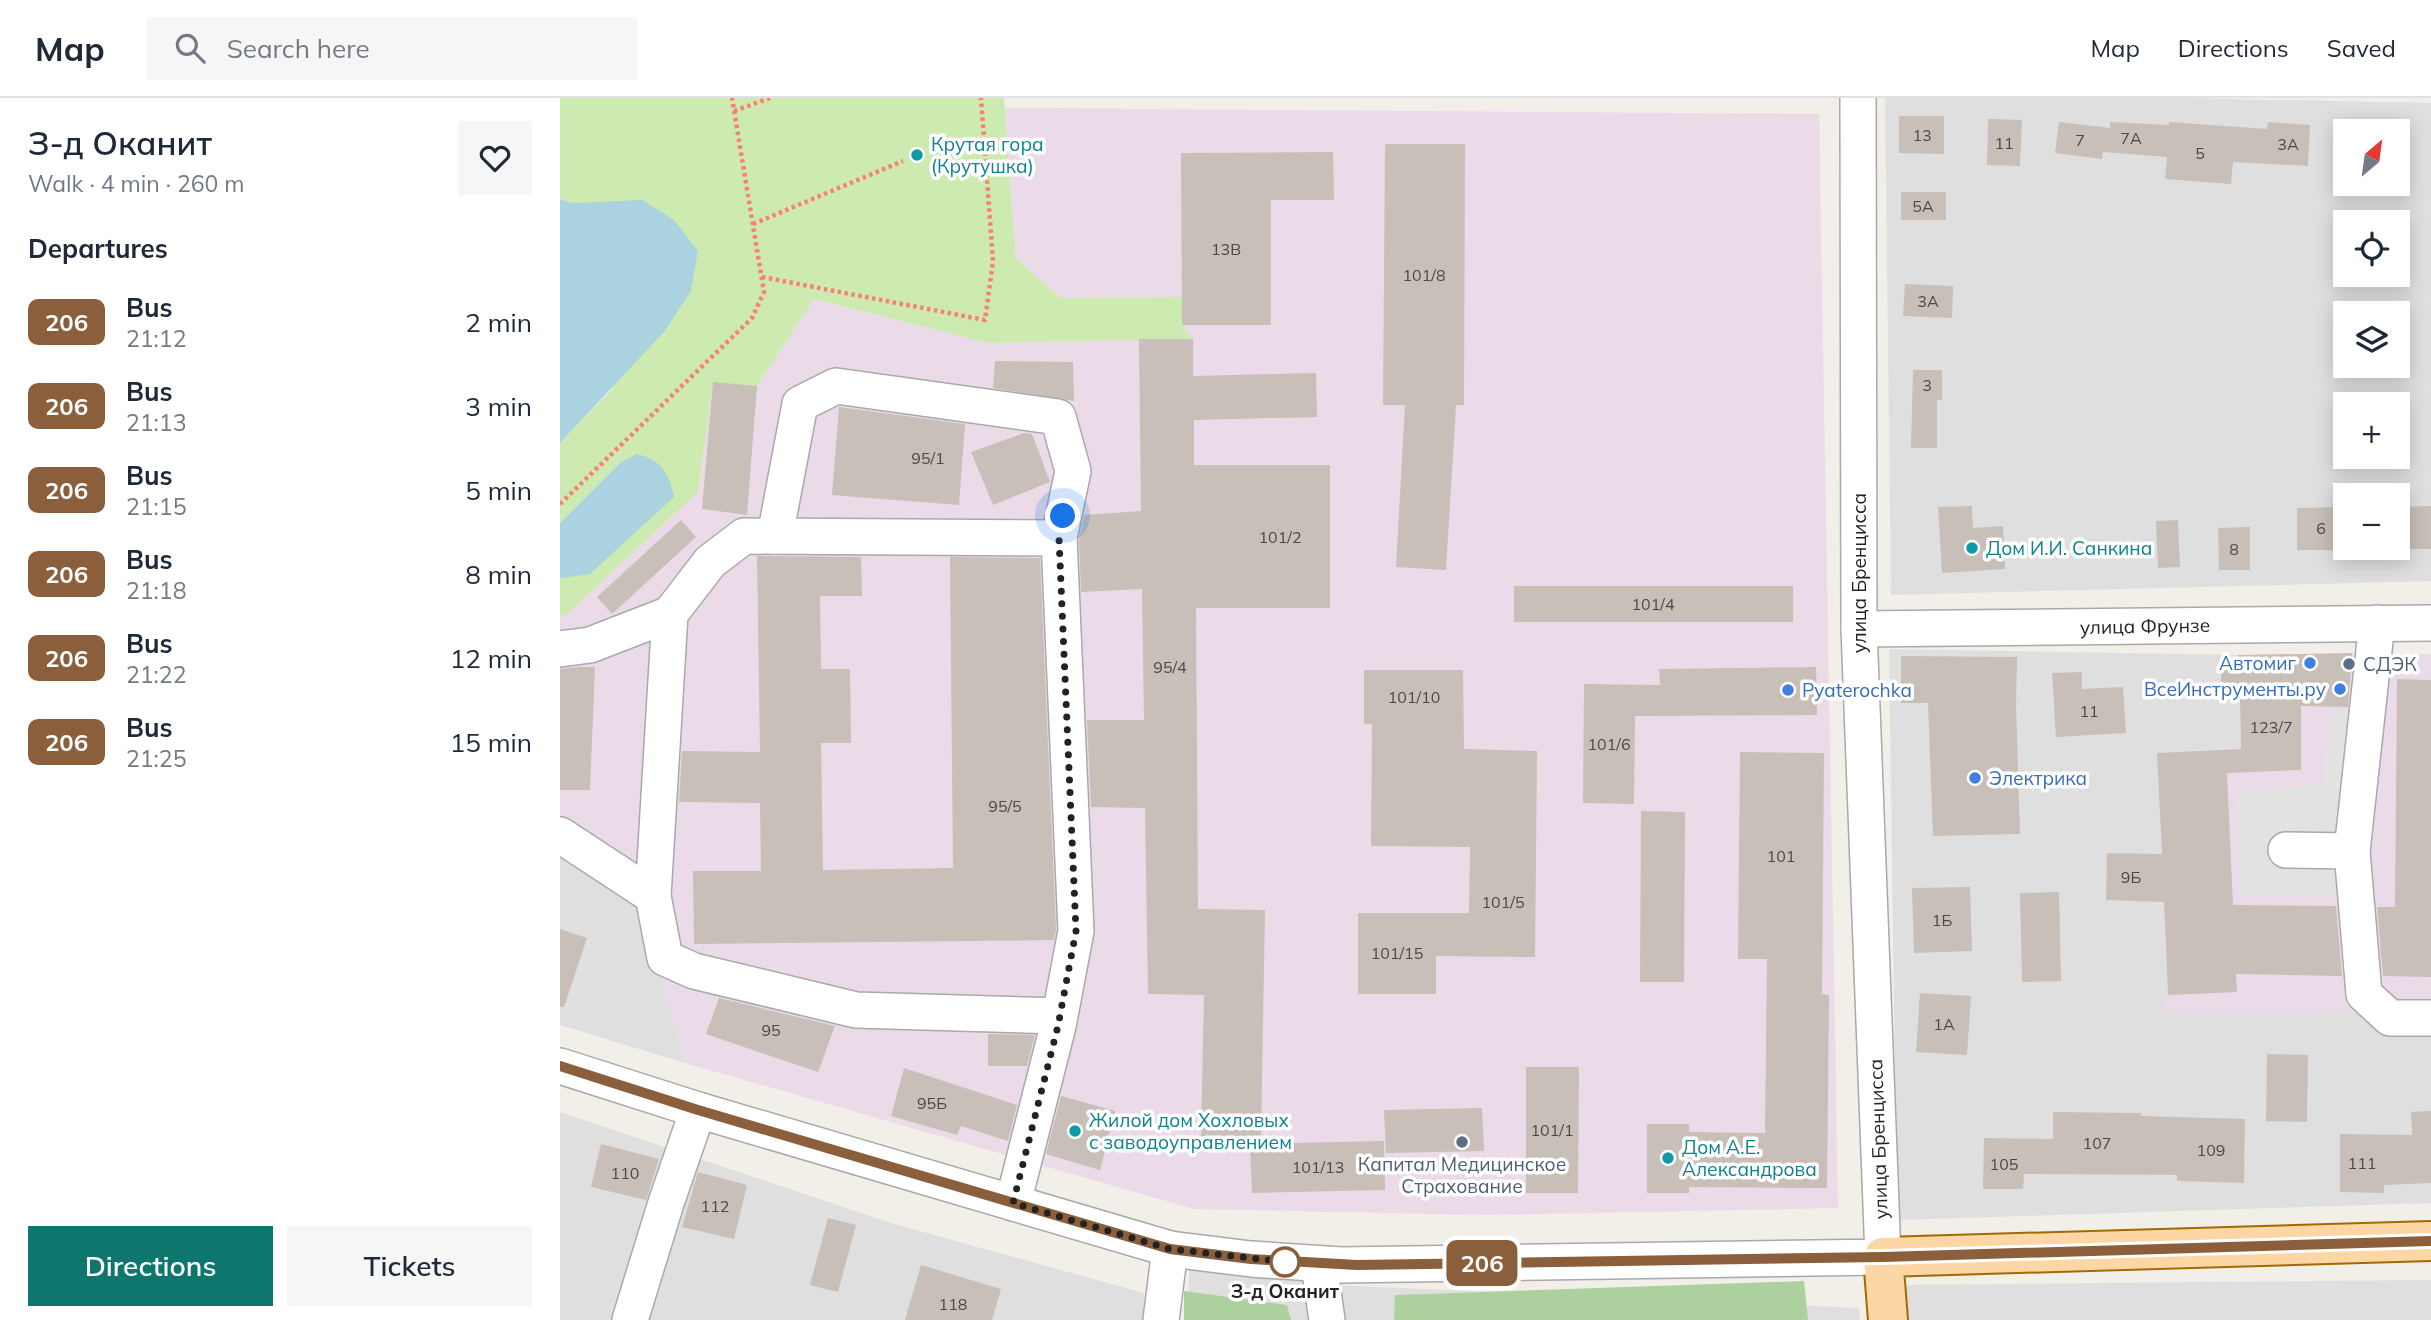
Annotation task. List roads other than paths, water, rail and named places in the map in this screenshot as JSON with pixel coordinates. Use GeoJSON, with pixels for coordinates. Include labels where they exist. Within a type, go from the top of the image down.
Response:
{"type":"FeatureCollection","features":[{"type":"Feature","properties":{"kind":"main road"},"geometry":{"type":"LineString","coordinates":[[1888,1320],[1883,1257],[2431,1241]]}},
{"type":"Feature","properties":{"kind":"street","name":"улица Бренцисса"},"geometry":{"type":"LineString","coordinates":[[1858,98],[1859,629],[1883,1257]]}},
{"type":"Feature","properties":{"kind":"street"},"geometry":{"type":"LineString","coordinates":[[775,536],[800,404],[836,386],[1058,417],[1073,471],[1059,538],[1076,931],[1060,1016],[1013,1203]]}},
{"type":"Feature","properties":{"kind":"street"},"geometry":{"type":"LineString","coordinates":[[560,649],[590,645],[670,614],[710,562],[744,536],[1059,538]]}},
{"type":"Feature","properties":{"kind":"street"},"geometry":{"type":"LineString","coordinates":[[670,614],[653,897],[665,958],[694,971],[856,1010],[1060,1016]]}},
{"type":"Feature","properties":{"kind":"street"},"geometry":{"type":"LineString","coordinates":[[2377,623],[2352,851],[2364,994],[2390,1018],[2431,1018]]}},
{"type":"Feature","properties":{"kind":"street","name":"улица Фрунзе"},"geometry":{"type":"LineString","coordinates":[[1859,629],[2431,623]]}},
{"type":"Feature","properties":{"kind":"street"},"geometry":{"type":"LineString","coordinates":[[560,835],[653,897]]}},
{"type":"Feature","properties":{"kind":"street"},"geometry":{"type":"LineString","coordinates":[[2286,850],[2352,851]]}},
{"type":"Feature","properties":{"kind":"street"},"geometry":{"type":"LineString","coordinates":[[560,1066],[698,1110],[1170,1249],[1319,1264],[1883,1257]]}},
{"type":"Feature","properties":{"kind":"street"},"geometry":{"type":"LineString","coordinates":[[630,1320],[698,1110]]}},
{"type":"Feature","properties":{"kind":"street"},"geometry":{"type":"LineString","coordinates":[[1161,1320],[1170,1249]]}},
{"type":"Feature","properties":{"kind":"street"},"geometry":{"type":"LineString","coordinates":[[1319,1264],[1327,1320]]}},
{"type":"Feature","properties":{"kind":"water"},"geometry":{"type":"Polygon","coordinates":[[[560,199],[573,203],[642,200],[674,220],[698,251],[691,291],[664,332],[560,443],[560,199]]]}},
{"type":"Feature","properties":{"kind":"water"},"geometry":{"type":"Polygon","coordinates":[[[636,454],[658,463],[666,474],[674,497],[590,574],[560,578],[560,523],[621,462],[636,454]]]}},
{"type":"Feature","properties":{"kind":"place","name":"Крутая гора (Крутушка)"},"geometry":{"type":"Point","coordinates":[917,155]}},
{"type":"Feature","properties":{"kind":"place","name":"Дом И.И. Санкина"},"geometry":{"type":"Point","coordinates":[1972,548]}},
{"type":"Feature","properties":{"kind":"place","name":"Автомиг"},"geometry":{"type":"Point","coordinates":[2310,663]}},
{"type":"Feature","properties":{"kind":"place","name":"СДЭК"},"geometry":{"type":"Point","coordinates":[2349,664]}},
{"type":"Feature","properties":{"kind":"place","name":"ВсеИнструменты.ру"},"geometry":{"type":"Point","coordinates":[2340,689]}},
{"type":"Feature","properties":{"kind":"place","name":"Pyaterochka"},"geometry":{"type":"Point","coordinates":[1788,690]}},
{"type":"Feature","properties":{"kind":"place","name":"Электрика"},"geometry":{"type":"Point","coordinates":[1975,778]}},
{"type":"Feature","properties":{"kind":"place","name":"Жилой дом Хохловых с заводоуправлением"},"geometry":{"type":"Point","coordinates":[1075,1131]}},
{"type":"Feature","properties":{"kind":"place","name":"Капитал Медицинское Страхование"},"geometry":{"type":"Point","coordinates":[1462,1142]}},
{"type":"Feature","properties":{"kind":"place","name":"Дом А.Е. Александрова"},"geometry":{"type":"Point","coordinates":[1668,1158]}},
{"type":"Feature","properties":{"kind":"place","name":"З-д Оканит"},"geometry":{"type":"Point","coordinates":[1285,1262]}}]}
